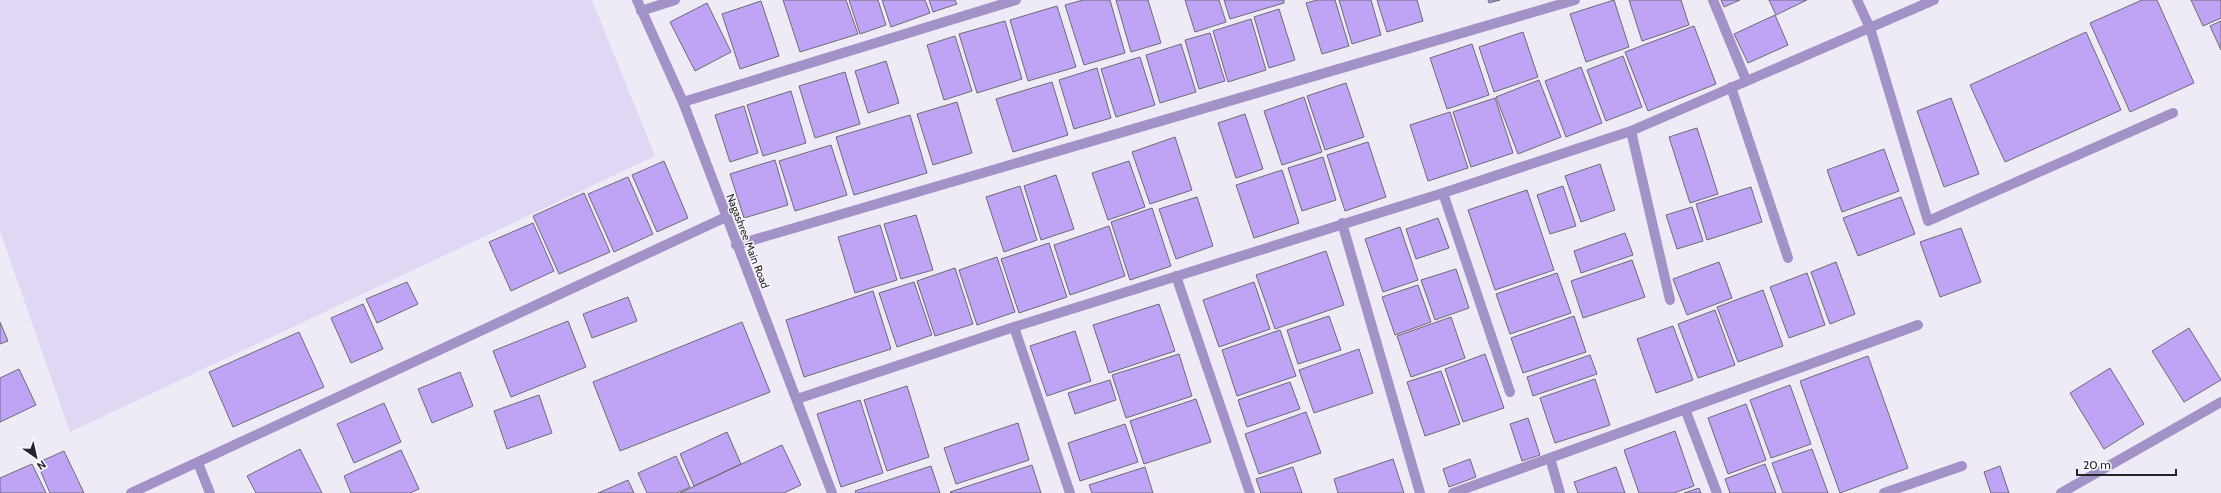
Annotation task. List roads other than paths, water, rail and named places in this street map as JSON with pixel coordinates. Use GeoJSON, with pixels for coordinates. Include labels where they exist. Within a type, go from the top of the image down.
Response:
{"type":"FeatureCollection","features":[{"type":"Feature","properties":{"kind":"street","name":"Nagashree Main Road"},"geometry":{"type":"LineString","coordinates":[[637,0],[683,102],[736,245],[832,493]]}},
{"type":"Feature","properties":{"kind":"street"},"geometry":{"type":"LineString","coordinates":[[641,10],[675,0]]}},
{"type":"Feature","properties":{"kind":"street"},"geometry":{"type":"LineString","coordinates":[[683,102],[1016,0]]}},
{"type":"Feature","properties":{"kind":"street"},"geometry":{"type":"LineString","coordinates":[[736,245],[1576,0]]}},
{"type":"Feature","properties":{"kind":"street"},"geometry":{"type":"LineString","coordinates":[[1713,0],[1746,80]]}},
{"type":"Feature","properties":{"kind":"street"},"geometry":{"type":"LineString","coordinates":[[1857,0],[1870,28],[1928,220],[2173,113]]}},
{"type":"Feature","properties":{"kind":"street"},"geometry":{"type":"LineString","coordinates":[[796,399],[1014,327],[1443,193],[1631,131],[1934,0]]}},
{"type":"Feature","properties":{"kind":"street"},"geometry":{"type":"LineString","coordinates":[[1731,87],[1788,258]]}},
{"type":"Feature","properties":{"kind":"street"},"geometry":{"type":"LineString","coordinates":[[1631,131],[1670,300]]}},
{"type":"Feature","properties":{"kind":"street"},"geometry":{"type":"LineString","coordinates":[[1443,193],[1510,392]]}},
{"type":"Feature","properties":{"kind":"street"},"geometry":{"type":"LineString","coordinates":[[131,493],[726,217]]}},
{"type":"Feature","properties":{"kind":"street"},"geometry":{"type":"LineString","coordinates":[[1342,224],[1420,493]]}},
{"type":"Feature","properties":{"kind":"street"},"geometry":{"type":"LineString","coordinates":[[1176,276],[1250,493]]}},
{"type":"Feature","properties":{"kind":"street"},"geometry":{"type":"LineString","coordinates":[[1453,493],[1918,325]]}},
{"type":"Feature","properties":{"kind":"street"},"geometry":{"type":"LineString","coordinates":[[1014,327],[1070,493]]}},
{"type":"Feature","properties":{"kind":"street"},"geometry":{"type":"LineString","coordinates":[[2061,493],[2221,402]]}},
{"type":"Feature","properties":{"kind":"street"},"geometry":{"type":"LineString","coordinates":[[1685,409],[1718,493]]}},
{"type":"Feature","properties":{"kind":"street"},"geometry":{"type":"LineString","coordinates":[[1550,458],[1560,493]]}},
{"type":"Feature","properties":{"kind":"street"},"geometry":{"type":"LineString","coordinates":[[198,463],[210,493]]}},
{"type":"Feature","properties":{"kind":"street"},"geometry":{"type":"LineString","coordinates":[[1884,493],[1962,466]]}}]}
